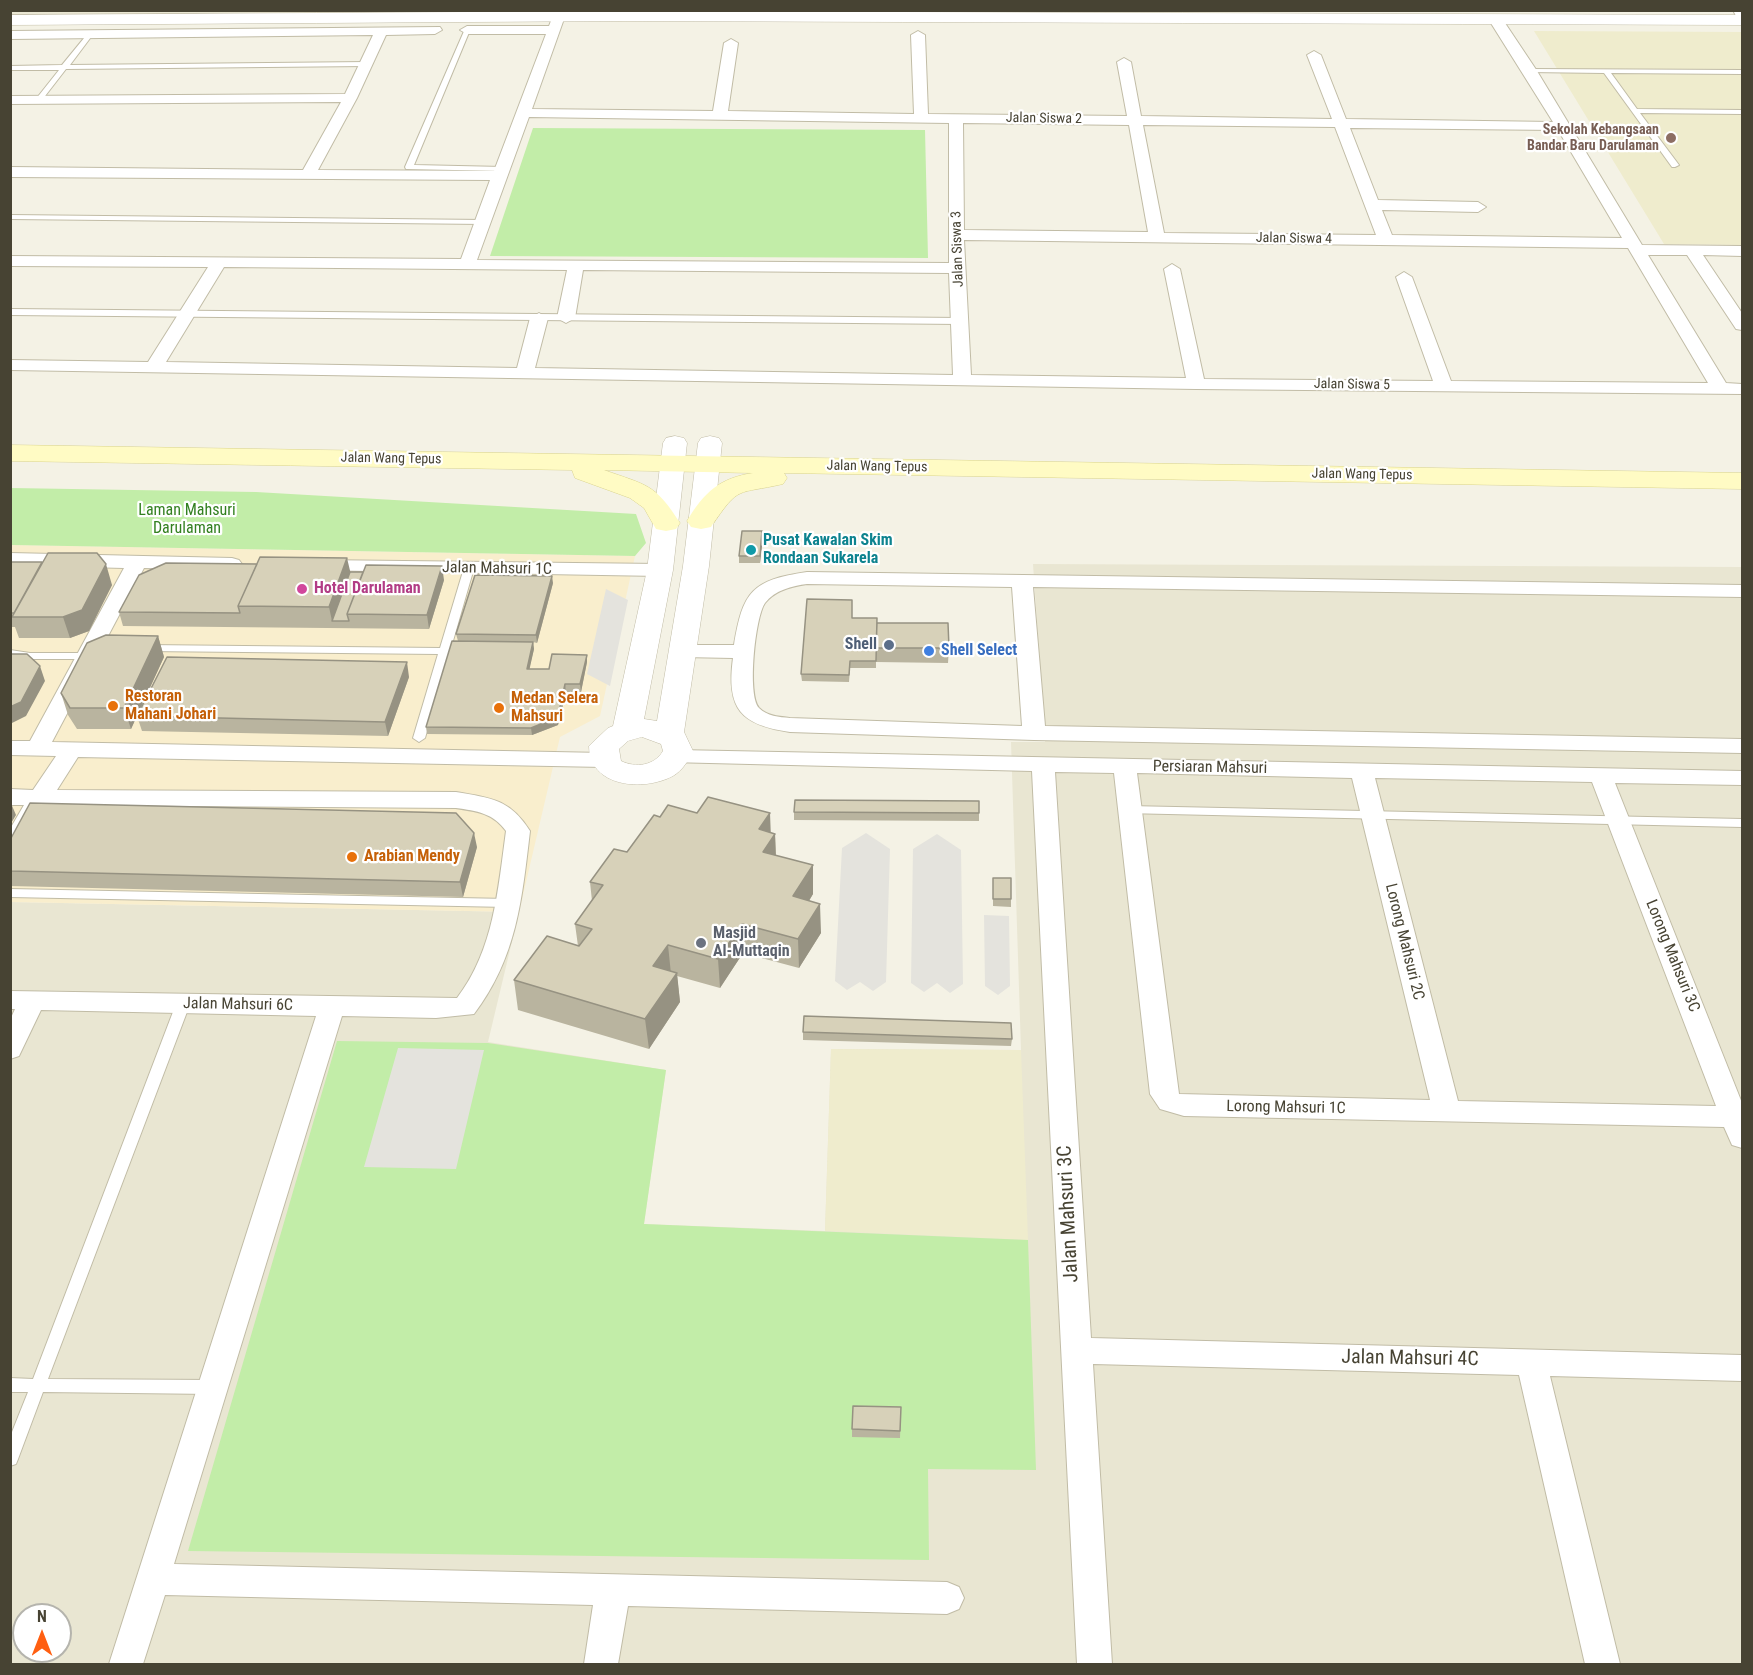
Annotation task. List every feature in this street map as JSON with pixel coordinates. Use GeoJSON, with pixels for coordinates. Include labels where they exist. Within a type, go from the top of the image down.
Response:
{"type":"FeatureCollection","features":[{"type":"Feature","properties":{"kind":"main road","name":"Jalan Wang Tepus"},"geometry":{"type":"LineString","coordinates":[[10,431],[673,453],[1743,458]]}},
{"type":"Feature","properties":{"kind":"main road","name":"Jalan Wang Tepus"},"geometry":{"type":"LineString","coordinates":[[10,453],[524,461],[673,453]]}},
{"type":"Feature","properties":{"kind":"main road","name":"Jalan Wang Tepus"},"geometry":{"type":"LineString","coordinates":[[709,453],[866,466],[1743,481]]}},
{"type":"Feature","properties":{"kind":"main road"},"geometry":{"type":"LineString","coordinates":[[524,461],[575,469],[616,482],[654,503],[666,523]]}},
{"type":"Feature","properties":{"kind":"main road"},"geometry":{"type":"LineString","coordinates":[[701,521],[714,497],[745,482],[866,466]]}},
{"type":"Feature","properties":{"kind":"street"},"geometry":{"type":"LineString","coordinates":[[1739,10],[1743,15]]}},
{"type":"Feature","properties":{"kind":"street"},"geometry":{"type":"LineString","coordinates":[[467,30],[557,23],[624,13],[1450,15],[1496,20],[1563,15],[1743,20]]}},
{"type":"Feature","properties":{"kind":"street"},"geometry":{"type":"LineString","coordinates":[[10,20],[44,15],[270,14],[386,19],[435,30]]}},
{"type":"Feature","properties":{"kind":"street"},"geometry":{"type":"LineString","coordinates":[[10,34],[91,33],[503,14],[557,23]]}},
{"type":"Feature","properties":{"kind":"street"},"geometry":{"type":"LineString","coordinates":[[308,175],[367,64],[386,19]]}},
{"type":"Feature","properties":{"kind":"street"},"geometry":{"type":"LineString","coordinates":[[1496,20],[1530,71],[1633,247],[1720,388]]}},
{"type":"Feature","properties":{"kind":"street"},"geometry":{"type":"LineString","coordinates":[[467,264],[557,23]]}},
{"type":"Feature","properties":{"kind":"street"},"geometry":{"type":"LineString","coordinates":[[918,35],[921,118]]}},
{"type":"Feature","properties":{"kind":"street"},"geometry":{"type":"LineString","coordinates":[[720,115],[731,43]]}},
{"type":"Feature","properties":{"kind":"street"},"geometry":{"type":"LineString","coordinates":[[1314,55],[1386,240]]}},
{"type":"Feature","properties":{"kind":"street"},"geometry":{"type":"LineString","coordinates":[[1124,62],[1157,238]]}},
{"type":"Feature","properties":{"kind":"street"},"geometry":{"type":"LineString","coordinates":[[10,100],[350,98]]}},
{"type":"Feature","properties":{"kind":"street","name":"Jalan Siswa 2"},"geometry":{"type":"LineString","coordinates":[[525,113],[1563,126]]}},
{"type":"Feature","properties":{"kind":"street","name":"Jalan Siswa 3"},"geometry":{"type":"LineString","coordinates":[[956,118],[956,236],[962,380]]}},
{"type":"Feature","properties":{"kind":"street"},"geometry":{"type":"LineString","coordinates":[[10,172],[308,175],[502,172]]}},
{"type":"Feature","properties":{"kind":"street"},"geometry":{"type":"LineString","coordinates":[[1372,205],[1478,207]]}},
{"type":"Feature","properties":{"kind":"street","name":"Jalan Siswa 4"},"geometry":{"type":"LineString","coordinates":[[956,236],[1386,240],[1743,251]]}},
{"type":"Feature","properties":{"kind":"street"},"geometry":{"type":"LineString","coordinates":[[1692,251],[1743,325]]}},
{"type":"Feature","properties":{"kind":"street"},"geometry":{"type":"LineString","coordinates":[[10,261],[958,268]]}},
{"type":"Feature","properties":{"kind":"street"},"geometry":{"type":"LineString","coordinates":[[154,367],[219,263]]}},
{"type":"Feature","properties":{"kind":"street"},"geometry":{"type":"LineString","coordinates":[[566,318],[576,265]]}},
{"type":"Feature","properties":{"kind":"street"},"geometry":{"type":"LineString","coordinates":[[1172,269],[1196,384]]}},
{"type":"Feature","properties":{"kind":"street"},"geometry":{"type":"LineString","coordinates":[[1404,277],[1444,386]]}},
{"type":"Feature","properties":{"kind":"street"},"geometry":{"type":"LineString","coordinates":[[525,373],[539,318]]}},
{"type":"Feature","properties":{"kind":"street","name":"Jalan Siswa 5"},"geometry":{"type":"LineString","coordinates":[[10,365],[1196,384],[1743,389]]}},
{"type":"Feature","properties":{"kind":"street"},"geometry":{"type":"LineString","coordinates":[[627,730],[660,570],[673,453]]}},
{"type":"Feature","properties":{"kind":"street"},"geometry":{"type":"LineString","coordinates":[[673,746],[657,730],[627,730],[604,746],[604,760],[620,773],[647,775],[671,765],[673,746],[682,651],[709,453]]}},
{"type":"Feature","properties":{"kind":"street"},"geometry":{"type":"LineString","coordinates":[[10,559],[251,564]]}},
{"type":"Feature","properties":{"kind":"street"},"geometry":{"type":"LineString","coordinates":[[37,749],[94,651],[137,562]]}},
{"type":"Feature","properties":{"kind":"street","name":"Jalan Mahsuri 1C"},"geometry":{"type":"LineString","coordinates":[[296,565],[660,570]]}},
{"type":"Feature","properties":{"kind":"street"},"geometry":{"type":"LineString","coordinates":[[1743,591],[1022,580],[790,580],[764,591],[755,599],[751,609],[745,652],[742,696],[745,706],[759,718],[790,725],[1034,733],[1743,746]]}},
{"type":"Feature","properties":{"kind":"street"},"geometry":{"type":"LineString","coordinates":[[1022,580],[1034,733]]}},
{"type":"Feature","properties":{"kind":"street"},"geometry":{"type":"LineString","coordinates":[[682,651],[745,652]]}},
{"type":"Feature","properties":{"kind":"street"},"geometry":{"type":"LineString","coordinates":[[883,728],[883,762]]}},
{"type":"Feature","properties":{"kind":"street","name":"Persiaran Mahsuri"},"geometry":{"type":"LineString","coordinates":[[673,746],[883,762],[1743,778]]}},
{"type":"Feature","properties":{"kind":"street"},"geometry":{"type":"LineString","coordinates":[[10,748],[604,760]]}},
{"type":"Feature","properties":{"kind":"street"},"geometry":{"type":"LineString","coordinates":[[10,851],[40,797],[72,749]]}},
{"type":"Feature","properties":{"kind":"street","name":"Jalan Mahsuri 3C"},"geometry":{"type":"LineString","coordinates":[[1042,764],[1094,1665]]}},
{"type":"Feature","properties":{"kind":"street","name":"Lorong Mahsuri 1C"},"geometry":{"type":"LineString","coordinates":[[1125,766],[1128,810],[1164,1094],[1170,1102],[1184,1106],[1447,1112],[1740,1124]]}},
{"type":"Feature","properties":{"kind":"street","name":"Lorong Mahsuri 2C"},"geometry":{"type":"LineString","coordinates":[[1362,772],[1447,1112]]}},
{"type":"Feature","properties":{"kind":"street","name":"Lorong Mahsuri 3C"},"geometry":{"type":"LineString","coordinates":[[1601,776],[1740,1124]]}},
{"type":"Feature","properties":{"kind":"street"},"geometry":{"type":"LineString","coordinates":[[10,797],[456,800],[491,805],[508,815],[518,831],[508,903]]}},
{"type":"Feature","properties":{"kind":"street","name":"Jalan Mahsuri 6C"},"geometry":{"type":"LineString","coordinates":[[22,1000],[465,1007],[482,988],[497,951],[508,903]]}},
{"type":"Feature","properties":{"kind":"street"},"geometry":{"type":"LineString","coordinates":[[10,1049],[22,1000]]}},
{"type":"Feature","properties":{"kind":"street"},"geometry":{"type":"LineString","coordinates":[[126,1665],[332,1006]]}},
{"type":"Feature","properties":{"kind":"street","name":"Jalan Mahsuri 4C"},"geometry":{"type":"LineString","coordinates":[[1077,1351],[1743,1368]]}},
{"type":"Feature","properties":{"kind":"street"},"geometry":{"type":"LineString","coordinates":[[1531,1362],[1603,1665]]}},
{"type":"Feature","properties":{"kind":"street"},"geometry":{"type":"LineString","coordinates":[[153,1579],[947,1598]]}},
{"type":"Feature","properties":{"kind":"street"},"geometry":{"type":"LineString","coordinates":[[602,1665],[613,1590]]}},
{"type":"Feature","properties":{"kind":"lane"},"geometry":{"type":"LineString","coordinates":[[467,30],[409,167],[502,172]]}},
{"type":"Feature","properties":{"kind":"lane"},"geometry":{"type":"LineString","coordinates":[[40,99],[91,33]]}},
{"type":"Feature","properties":{"kind":"lane"},"geometry":{"type":"LineString","coordinates":[[10,68],[367,64]]}},
{"type":"Feature","properties":{"kind":"lane"},"geometry":{"type":"LineString","coordinates":[[1530,71],[1743,72]]}},
{"type":"Feature","properties":{"kind":"lane"},"geometry":{"type":"LineString","coordinates":[[1606,72],[1675,165]]}},
{"type":"Feature","properties":{"kind":"lane"},"geometry":{"type":"LineString","coordinates":[[1635,111],[1743,111]]}},
{"type":"Feature","properties":{"kind":"lane"},"geometry":{"type":"LineString","coordinates":[[10,217],[484,222]]}},
{"type":"Feature","properties":{"kind":"lane"},"geometry":{"type":"LineString","coordinates":[[10,312],[960,321]]}},
{"type":"Feature","properties":{"kind":"lane"},"geometry":{"type":"LineString","coordinates":[[419,738],[469,568]]}},
{"type":"Feature","properties":{"kind":"lane"},"geometry":{"type":"LineString","coordinates":[[138,648],[445,651]]}},
{"type":"Feature","properties":{"kind":"lane"},"geometry":{"type":"LineString","coordinates":[[10,653],[30,656],[94,651]]}},
{"type":"Feature","properties":{"kind":"lane"},"geometry":{"type":"LineString","coordinates":[[1128,810],[1743,823]]}},
{"type":"Feature","properties":{"kind":"lane"},"geometry":{"type":"LineString","coordinates":[[10,893],[508,903]]}},
{"type":"Feature","properties":{"kind":"lane"},"geometry":{"type":"LineString","coordinates":[[10,1459],[183,1004]]}},
{"type":"Feature","properties":{"kind":"lane"},"geometry":{"type":"LineString","coordinates":[[10,1385],[213,1388]]}},
{"type":"Feature","properties":{"kind":"shaded area"},"geometry":{"type":"Polygon","coordinates":[[[10,11],[612,11],[11,14],[10,11]]]}},
{"type":"Feature","properties":{"kind":"shaded area","name":"Sekolah Kebangsaan Bandar Baru Darulaman"},"geometry":{"type":"Polygon","coordinates":[[[1534,31],[1742,32],[1742,245],[1664,244],[1534,31]]]}},
{"type":"Feature","properties":{"kind":"shaded area"},"geometry":{"type":"Polygon","coordinates":[[[11,545],[635,556],[600,716],[560,737],[519,912],[11,902],[11,545]]]}},
{"type":"Feature","properties":{"kind":"shaded area"},"geometry":{"type":"Polygon","coordinates":[[[1033,564],[1742,567],[1742,1664],[11,1664],[11,902],[519,912],[488,1042],[666,1070],[644,1224],[825,1231],[831,1049],[1021,1050],[1011,742],[1045,742],[1033,564]]]}},
{"type":"Feature","properties":{"kind":"shaded area"},"geometry":{"type":"Polygon","coordinates":[[[606,589],[628,600],[610,686],[587,674],[606,589]]]}},
{"type":"Feature","properties":{"kind":"shaded area"},"geometry":{"type":"Polygon","coordinates":[[[866,833],[890,849],[886,982],[873,991],[860,982],[847,990],[835,981],[842,848],[866,833]]]}},
{"type":"Feature","properties":{"kind":"shaded area"},"geometry":{"type":"Polygon","coordinates":[[[937,834],[961,850],[963,984],[950,993],[937,983],[924,992],[911,983],[913,849],[937,834]]]}},
{"type":"Feature","properties":{"kind":"shaded area"},"geometry":{"type":"Polygon","coordinates":[[[984,915],[1009,916],[1010,986],[998,995],[985,986],[984,915]]]}},
{"type":"Feature","properties":{"kind":"shaded area"},"geometry":{"type":"Polygon","coordinates":[[[398,1048],[484,1050],[456,1169],[364,1167],[398,1048]]]}},
{"type":"Feature","properties":{"kind":"shaded area"},"geometry":{"type":"Polygon","coordinates":[[[831,1049],[1021,1050],[1028,1240],[825,1231],[831,1049]]]}},
{"type":"Feature","properties":{"kind":"green space"},"geometry":{"type":"Polygon","coordinates":[[[533,128],[925,130],[928,258],[490,256],[533,128]]]}},
{"type":"Feature","properties":{"kind":"green space","name":"Laman Mahsuri Darulaman"},"geometry":{"type":"Polygon","coordinates":[[[11,488],[256,492],[636,514],[646,543],[635,556],[11,545],[11,488]]]}},
{"type":"Feature","properties":{"kind":"green space"},"geometry":{"type":"Polygon","coordinates":[[[337,1041],[488,1043],[666,1070],[644,1224],[1028,1240],[1036,1470],[928,1469],[929,1560],[188,1551],[337,1041]]]}},
{"type":"Feature","properties":{"kind":"building","name":"Pusat Kawalan Skim Rondaan Sukarela"},"geometry":{"type":"Polygon","coordinates":[[[742,531],[762,531],[760,556],[739,556],[742,531]]]}},
{"type":"Feature","properties":{"kind":"building"},"geometry":{"type":"Polygon","coordinates":[[[48,553],[97,553],[106,564],[82,610],[63,617],[12,617],[48,553]]]}},
{"type":"Feature","properties":{"kind":"building"},"geometry":{"type":"Polygon","coordinates":[[[260,557],[347,558],[329,607],[238,606],[260,557]]]}},
{"type":"Feature","properties":{"kind":"building"},"geometry":{"type":"Polygon","coordinates":[[[10,562],[42,562],[14,613],[10,613],[10,562]]]}},
{"type":"Feature","properties":{"kind":"building"},"geometry":{"type":"Polygon","coordinates":[[[166,563],[257,564],[238,606],[240,613],[119,612],[139,575],[166,563]]]}},
{"type":"Feature","properties":{"kind":"building"},"geometry":{"type":"Polygon","coordinates":[[[366,565],[442,566],[427,615],[347,614],[366,565]]]}},
{"type":"Feature","properties":{"kind":"building"},"geometry":{"type":"Polygon","coordinates":[[[350,572],[363,572],[347,614],[349,621],[332,621],[350,572]]]}},
{"type":"Feature","properties":{"kind":"building","name":"Medan Selera Mahsuri"},"geometry":{"type":"Polygon","coordinates":[[[475,575],[552,576],[536,635],[456,634],[475,575]]]}},
{"type":"Feature","properties":{"kind":"building"},"geometry":{"type":"Polygon","coordinates":[[[807,599],[852,600],[852,618],[877,618],[876,661],[850,661],[849,675],[801,674],[807,599]]]}},
{"type":"Feature","properties":{"kind":"building"},"geometry":{"type":"Polygon","coordinates":[[[877,623],[948,623],[949,648],[876,648],[877,623]]]}},
{"type":"Feature","properties":{"kind":"building"},"geometry":{"type":"Polygon","coordinates":[[[106,635],[158,636],[124,708],[70,708],[61,693],[87,643],[106,635]]]}},
{"type":"Feature","properties":{"kind":"building","name":"Medan Selera Mahsuri"},"geometry":{"type":"Polygon","coordinates":[[[452,641],[533,642],[527,669],[549,669],[552,654],[587,655],[580,684],[565,684],[558,717],[531,728],[426,727],[452,641]]]}},
{"type":"Feature","properties":{"kind":"building"},"geometry":{"type":"Polygon","coordinates":[[[10,654],[27,654],[40,666],[21,702],[10,707],[10,654]]]}},
{"type":"Feature","properties":{"kind":"building"},"geometry":{"type":"Polygon","coordinates":[[[167,657],[407,662],[385,722],[137,716],[167,657]]]}},
{"type":"Feature","properties":{"kind":"building","name":"Masjid Al-Muttaqin"},"geometry":{"type":"Polygon","coordinates":[[[708,797],[770,813],[759,829],[775,834],[763,852],[813,865],[793,896],[820,904],[798,939],[742,924],[718,959],[668,945],[653,966],[677,973],[645,1019],[514,980],[547,936],[579,946],[592,929],[575,924],[603,885],[590,882],[614,849],[627,852],[654,815],[660,817],[668,805],[697,813],[708,797]]]}},
{"type":"Feature","properties":{"kind":"building"},"geometry":{"type":"Polygon","coordinates":[[[795,800],[979,801],[979,813],[794,812],[795,800]]]}},
{"type":"Feature","properties":{"kind":"building"},"geometry":{"type":"Polygon","coordinates":[[[30,803],[456,813],[474,833],[460,882],[10,871],[10,840],[30,803]]]}},
{"type":"Feature","properties":{"kind":"building"},"geometry":{"type":"Polygon","coordinates":[[[993,878],[1011,878],[1011,899],[993,899],[993,878]]]}},
{"type":"Feature","properties":{"kind":"building"},"geometry":{"type":"Polygon","coordinates":[[[804,1016],[1011,1023],[1012,1039],[803,1032],[804,1016]]]}},
{"type":"Feature","properties":{"kind":"building"},"geometry":{"type":"Polygon","coordinates":[[[853,1406],[901,1407],[900,1431],[852,1429],[853,1406]]]}},
{"type":"Feature","properties":{"kind":"place","name":"Sekolah Kebangsaan Bandar Baru Darulaman"},"geometry":{"type":"Point","coordinates":[1671,138]}},
{"type":"Feature","properties":{"kind":"place","name":"Pusat Kawalan Skim Rondaan Sukarela"},"geometry":{"type":"Point","coordinates":[751,550]}},
{"type":"Feature","properties":{"kind":"place","name":"Hotel Darulaman"},"geometry":{"type":"Point","coordinates":[302,589]}},
{"type":"Feature","properties":{"kind":"place","name":"Shell"},"geometry":{"type":"Point","coordinates":[889,645]}},
{"type":"Feature","properties":{"kind":"place","name":"Shell Select"},"geometry":{"type":"Point","coordinates":[929,651]}},
{"type":"Feature","properties":{"kind":"place","name":"Restoran Mahani Johari"},"geometry":{"type":"Point","coordinates":[113,706]}},
{"type":"Feature","properties":{"kind":"place","name":"Medan Selera Mahsuri"},"geometry":{"type":"Point","coordinates":[499,708]}},
{"type":"Feature","properties":{"kind":"place","name":"Arabian Mendy"},"geometry":{"type":"Point","coordinates":[352,857]}},
{"type":"Feature","properties":{"kind":"place","name":"Masjid Al-Muttaqin"},"geometry":{"type":"Point","coordinates":[701,943]}}]}
